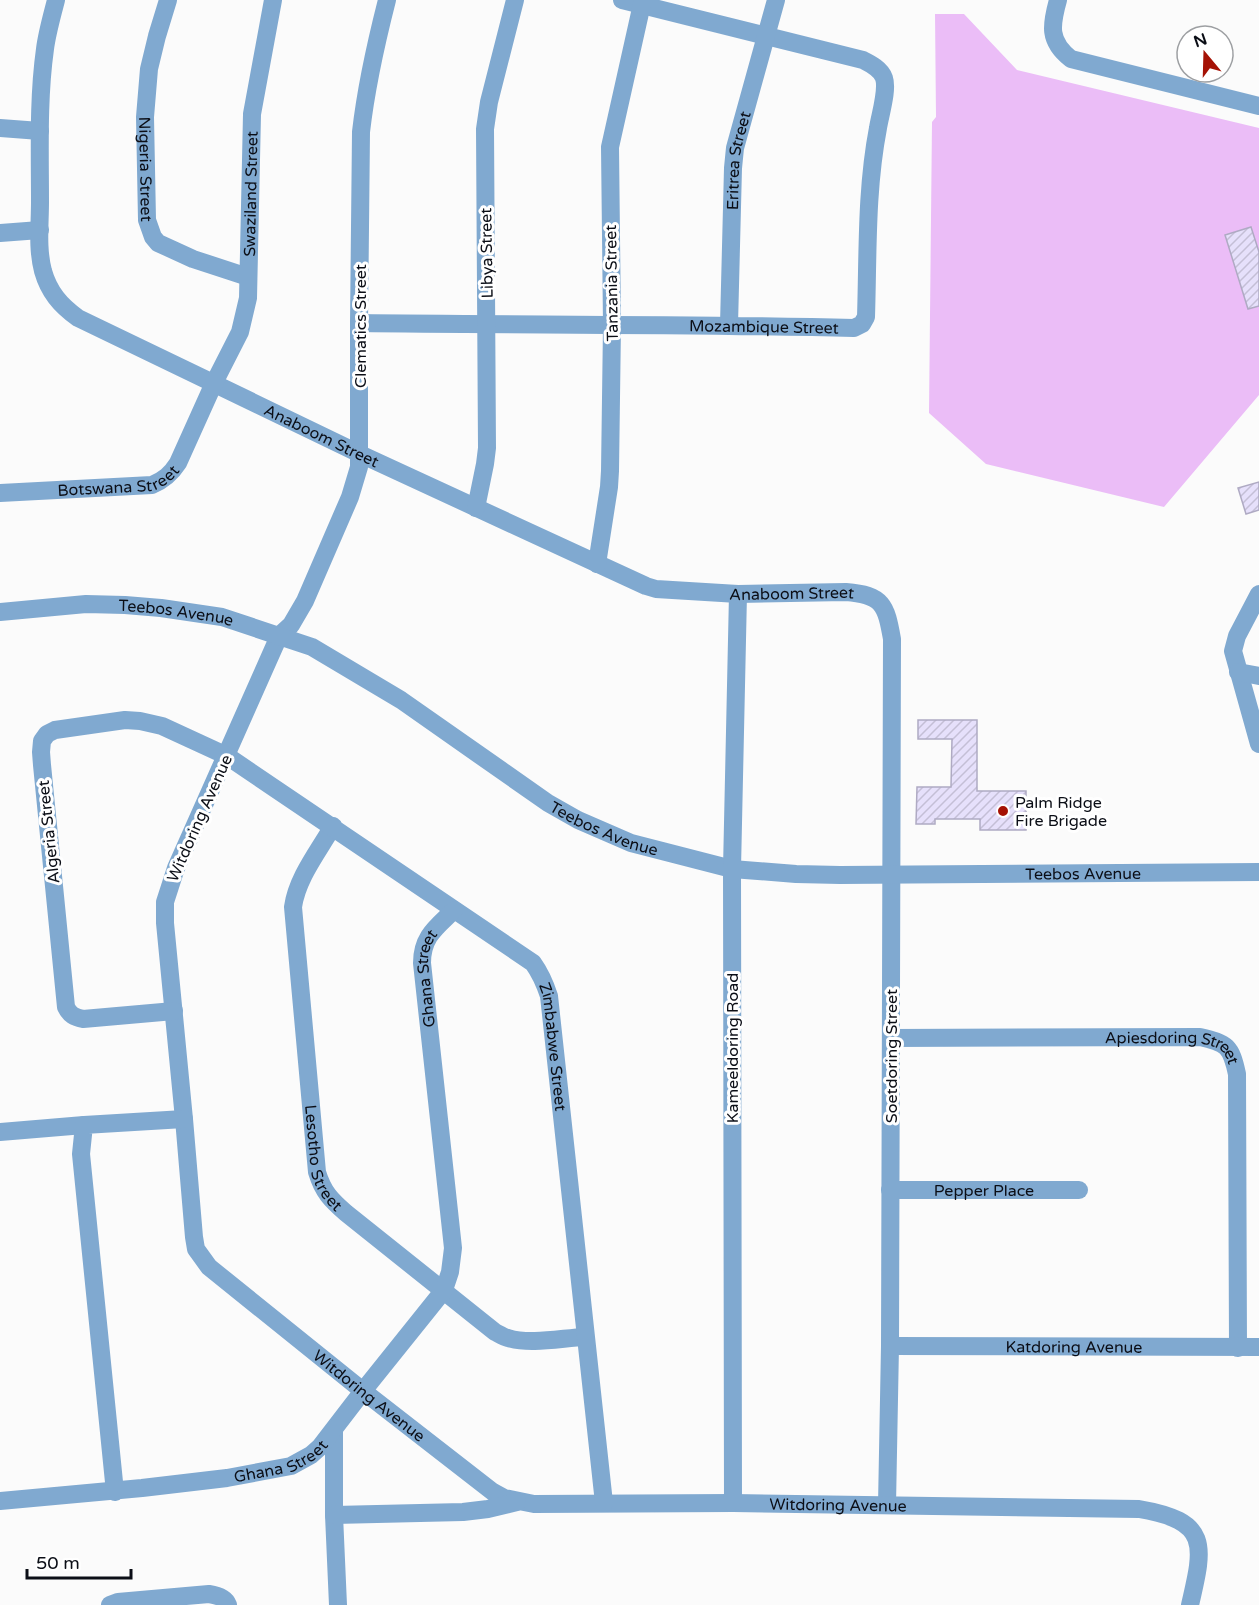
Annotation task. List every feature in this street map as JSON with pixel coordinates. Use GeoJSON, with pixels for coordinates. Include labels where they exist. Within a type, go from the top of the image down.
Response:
{"type":"FeatureCollection","features":[{"type":"Feature","properties":{"kind":"street","name":"Anaboom Street"},"geometry":{"type":"LineString","coordinates":[[56,0],[45,49],[40,131],[39,252],[52,292],[63,308],[78,318],[360,454],[656,589],[738,594],[859,593],[873,597],[885,609]]}},
{"type":"Feature","properties":{"kind":"street","name":"Nigeria Street"},"geometry":{"type":"LineString","coordinates":[[168,0],[149,69],[145,117],[147,220],[153,237],[158,243],[193,259],[248,277]]}},
{"type":"Feature","properties":{"kind":"street","name":"Swaziland Street"},"geometry":{"type":"LineString","coordinates":[[214,383],[240,332],[248,298],[252,114],[273,0]]}},
{"type":"Feature","properties":{"kind":"street","name":"Clematics Street"},"geometry":{"type":"LineString","coordinates":[[279,636],[291,625],[305,601],[350,497],[360,467],[361,132],[378,33],[387,0]]}},
{"type":"Feature","properties":{"kind":"street","name":"Libya Street"},"geometry":{"type":"LineString","coordinates":[[477,508],[487,448],[485,129],[489,102],[515,0]]}},
{"type":"Feature","properties":{"kind":"street"},"geometry":{"type":"LineString","coordinates":[[622,0],[766,35]]}},
{"type":"Feature","properties":{"kind":"street","name":"Eritrea Street"},"geometry":{"type":"LineString","coordinates":[[729,325],[735,148],[776,0]]}},
{"type":"Feature","properties":{"kind":"street"},"geometry":{"type":"LineString","coordinates":[[1058,0],[1053,21],[1053,37],[1060,51],[1071,59],[1259,106]]}},
{"type":"Feature","properties":{"kind":"street","name":"Tanzania Street"},"geometry":{"type":"LineString","coordinates":[[597,564],[610,471],[612,325],[610,147],[642,4]]}},
{"type":"Feature","properties":{"kind":"street","name":"Mozambique Street"},"geometry":{"type":"LineString","coordinates":[[359,323],[854,328],[862,324],[866,317],[874,149],[885,89],[884,78],[873,65],[863,60],[766,35]]}},
{"type":"Feature","properties":{"kind":"street"},"geometry":{"type":"LineString","coordinates":[[0,128],[40,131]]}},
{"type":"Feature","properties":{"kind":"street"},"geometry":{"type":"LineString","coordinates":[[0,233],[40,231]]}},
{"type":"Feature","properties":{"kind":"street","name":"Botswana Street"},"geometry":{"type":"LineString","coordinates":[[0,493],[152,485],[163,480],[173,472],[178,463],[214,383]]}},
{"type":"Feature","properties":{"kind":"street","name":"Kameeldoring Road"},"geometry":{"type":"LineString","coordinates":[[733,1503],[732,869],[738,594]]}},
{"type":"Feature","properties":{"kind":"street"},"geometry":{"type":"LineString","coordinates":[[1259,594],[1234,644],[1233,651],[1259,744]]}},
{"type":"Feature","properties":{"kind":"street","name":"Teebos Avenue"},"geometry":{"type":"LineString","coordinates":[[0,612],[86,604],[161,608],[222,617],[312,647],[401,700],[548,803],[578,820],[631,843],[732,869],[796,874],[891,875],[1259,872]]}},
{"type":"Feature","properties":{"kind":"street","name":"Soetdoring Street"},"geometry":{"type":"LineString","coordinates":[[885,609],[892,639],[890,1346],[887,1504]]}},
{"type":"Feature","properties":{"kind":"street","name":"Witdoring Avenue"},"geometry":{"type":"LineString","coordinates":[[279,636],[176,868],[165,902],[165,923],[194,1237],[196,1249],[209,1268],[363,1391],[493,1492],[504,1498],[534,1504],[887,1504],[1139,1509],[1168,1516],[1193,1531],[1199,1545],[1199,1566],[1190,1605]]}},
{"type":"Feature","properties":{"kind":"street"},"geometry":{"type":"LineString","coordinates":[[1238,672],[1259,676]]}},
{"type":"Feature","properties":{"kind":"street","name":"Algeria Street"},"geometry":{"type":"LineString","coordinates":[[174,1011],[83,1019],[74,1017],[66,1007],[44,788],[42,741],[47,734],[68,728],[125,720],[141,721],[162,726],[227,756]]}},
{"type":"Feature","properties":{"kind":"street","name":"Zimbabwe Street"},"geometry":{"type":"LineString","coordinates":[[227,756],[533,963],[545,982],[549,996],[604,1503]]}},
{"type":"Feature","properties":{"kind":"street","name":"Lesotho Street"},"geometry":{"type":"LineString","coordinates":[[333,826],[299,884],[293,907],[317,1172],[322,1186],[339,1206],[495,1332],[507,1338],[535,1340],[585,1337]]}},
{"type":"Feature","properties":{"kind":"street","name":"Ghana Street"},"geometry":{"type":"LineString","coordinates":[[0,1501],[115,1492],[227,1478],[291,1466],[320,1447],[444,1290],[450,1272],[453,1248],[422,952],[431,934],[454,910]]}},
{"type":"Feature","properties":{"kind":"street","name":"Apiesdoring Street"},"geometry":{"type":"LineString","coordinates":[[891,1038],[1200,1037],[1226,1045],[1233,1056],[1237,1074],[1238,1348]]}},
{"type":"Feature","properties":{"kind":"street"},"geometry":{"type":"LineString","coordinates":[[0,1132],[184,1119]]}},
{"type":"Feature","properties":{"kind":"street"},"geometry":{"type":"LineString","coordinates":[[84,1125],[81,1154],[115,1492]]}},
{"type":"Feature","properties":{"kind":"street","name":"Pepper Place"},"geometry":{"type":"LineString","coordinates":[[890,1190],[1079,1190]]}},
{"type":"Feature","properties":{"kind":"street","name":"Katdoring Avenue"},"geometry":{"type":"LineString","coordinates":[[890,1346],[1259,1347]]}},
{"type":"Feature","properties":{"kind":"street"},"geometry":{"type":"LineString","coordinates":[[334,1430],[334,1515],[338,1605]]}},
{"type":"Feature","properties":{"kind":"street"},"geometry":{"type":"LineString","coordinates":[[334,1515],[463,1512],[517,1502]]}},
{"type":"Feature","properties":{"kind":"street"},"geometry":{"type":"LineString","coordinates":[[110,1605],[118,1602],[209,1594],[219,1596],[228,1605]]}},
{"type":"Feature","properties":{"kind":"shaded area"},"geometry":{"type":"Polygon","coordinates":[[[935,14],[964,14],[1017,70],[1259,128],[1259,395],[1164,507],[986,464],[929,413],[932,122],[936,117],[935,14]]]}},
{"type":"Feature","properties":{"kind":"building"},"geometry":{"type":"Polygon","coordinates":[[[1251,227],[1259,252],[1259,306],[1248,309],[1225,235],[1251,227]]]}},
{"type":"Feature","properties":{"kind":"building"},"geometry":{"type":"Polygon","coordinates":[[[1259,482],[1259,510],[1246,514],[1238,488],[1259,482]]]}},
{"type":"Feature","properties":{"kind":"building"},"geometry":{"type":"Polygon","coordinates":[[[918,720],[977,720],[977,791],[1026,791],[1026,830],[980,830],[980,819],[935,819],[935,824],[916,824],[917,787],[951,787],[952,739],[918,739],[918,720]]]}},
{"type":"Feature","properties":{"kind":"place","name":"Palm Ridge Fire Brigade"},"geometry":{"type":"Point","coordinates":[1003,811]}}]}
